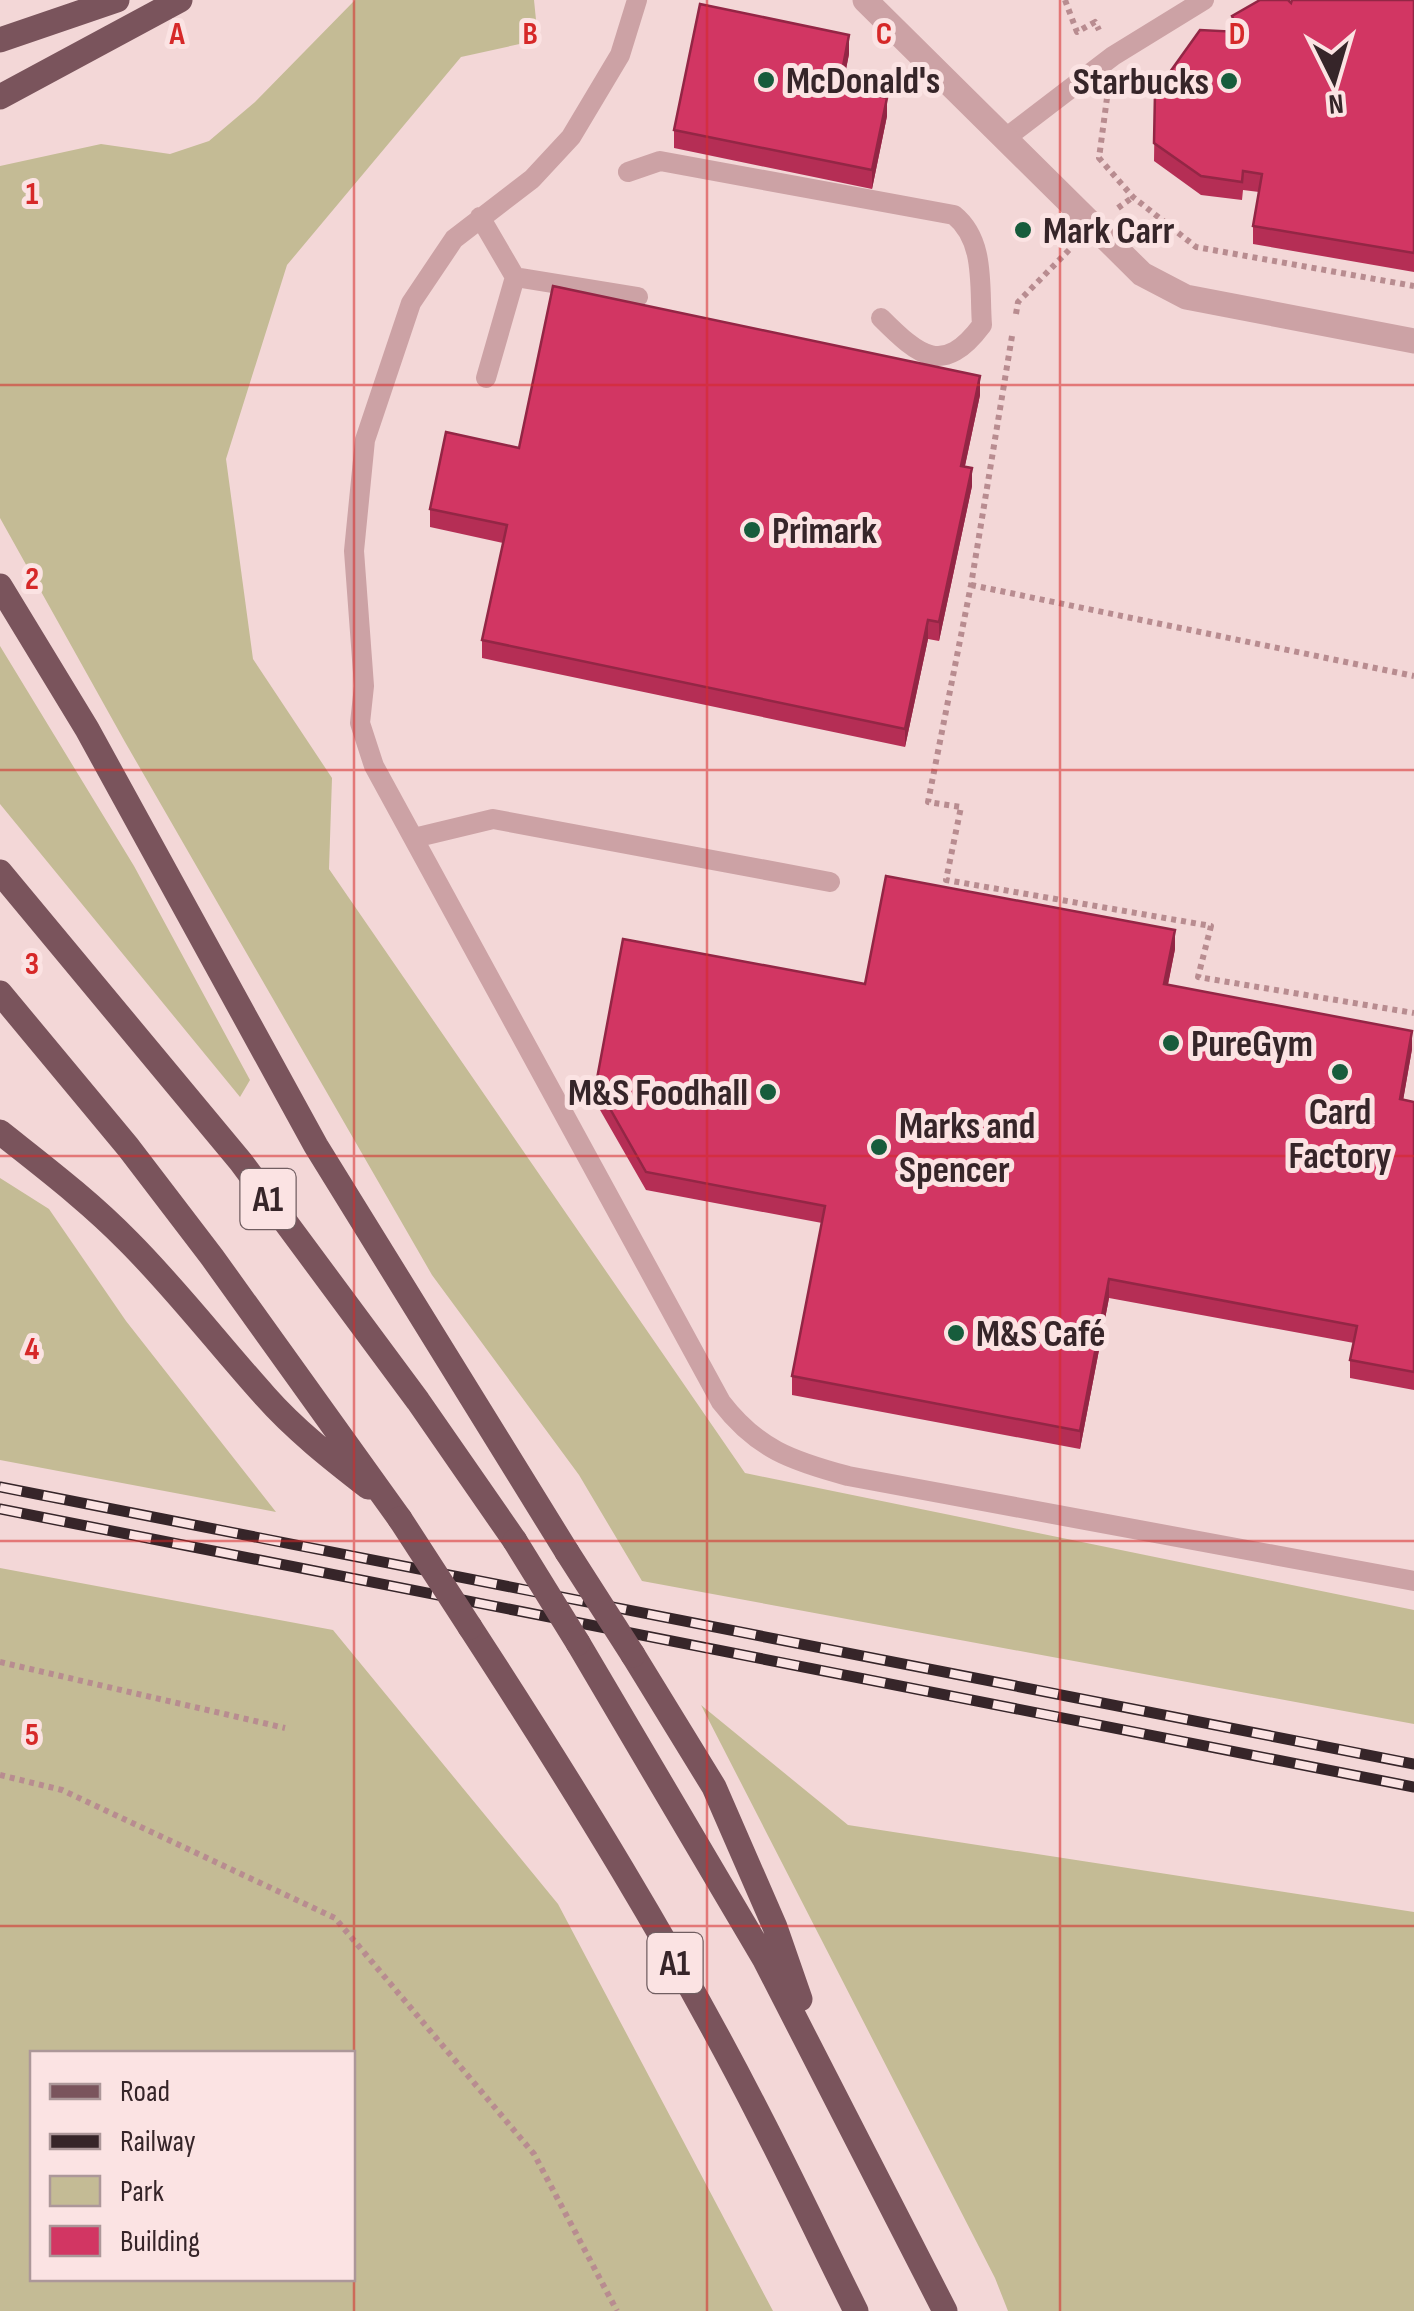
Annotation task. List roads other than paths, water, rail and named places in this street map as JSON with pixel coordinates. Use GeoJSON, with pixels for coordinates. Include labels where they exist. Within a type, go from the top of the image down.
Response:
{"type":"FeatureCollection","features":[{"type":"Feature","properties":{"kind":"main road"},"geometry":{"type":"LineString","coordinates":[[0,40],[118,0]]}},
{"type":"Feature","properties":{"kind":"main road"},"geometry":{"type":"LineString","coordinates":[[0,97],[180,0]]}},
{"type":"Feature","properties":{"kind":"main road"},"geometry":{"type":"LineString","coordinates":[[0,586],[87,729],[316,1146],[714,1787],[775,1927],[829,2079]]}},
{"type":"Feature","properties":{"kind":"main road","name":"A1"},"geometry":{"type":"LineString","coordinates":[[0,872],[240,1162],[418,1401],[515,1541],[701,1847],[829,2079],[945,2311]]}},
{"type":"Feature","properties":{"kind":"main road","name":"A1"},"geometry":{"type":"LineString","coordinates":[[0,992],[212,1256],[396,1512],[568,1779],[664,1944],[760,2117],[856,2311]]}},
{"type":"Feature","properties":{"kind":"main road"},"geometry":{"type":"LineString","coordinates":[[0,1132],[83,1197],[130,1243],[266,1398],[324,1453],[396,1512]]}},
{"type":"Feature","properties":{"kind":"street"},"geometry":{"type":"LineString","coordinates":[[866,0],[1142,274],[1186,297],[1414,341]]}},
{"type":"Feature","properties":{"kind":"lane"},"geometry":{"type":"LineString","coordinates":[[636,0],[620,55],[571,137],[532,179],[454,238],[412,303],[365,440],[354,552],[364,686],[360,723],[374,766],[720,1402],[739,1426],[761,1444],[786,1457],[848,1476],[1414,1581]]}},
{"type":"Feature","properties":{"kind":"lane"},"geometry":{"type":"LineString","coordinates":[[1007,138],[1113,56],[1204,0]]}},
{"type":"Feature","properties":{"kind":"lane"},"geometry":{"type":"LineString","coordinates":[[628,172],[660,161],[954,215],[968,226],[977,247],[982,325],[966,346],[942,357],[913,350],[881,318]]}},
{"type":"Feature","properties":{"kind":"lane"},"geometry":{"type":"LineString","coordinates":[[480,217],[514,278],[486,378]]}},
{"type":"Feature","properties":{"kind":"lane"},"geometry":{"type":"LineString","coordinates":[[514,278],[638,297]]}},
{"type":"Feature","properties":{"kind":"lane"},"geometry":{"type":"LineString","coordinates":[[414,838],[493,819],[830,882]]}},
{"type":"Feature","properties":{"kind":"railway"},"geometry":{"type":"LineString","coordinates":[[0,1487],[1414,1764]]}},
{"type":"Feature","properties":{"kind":"railway"},"geometry":{"type":"LineString","coordinates":[[0,1509],[1414,1787]]}},
{"type":"Feature","properties":{"kind":"place","name":"McDonald's"},"geometry":{"type":"Point","coordinates":[766,80]}},
{"type":"Feature","properties":{"kind":"place","name":"Starbucks"},"geometry":{"type":"Point","coordinates":[1229,81]}},
{"type":"Feature","properties":{"kind":"place","name":"Mark Carr"},"geometry":{"type":"Point","coordinates":[1023,230]}},
{"type":"Feature","properties":{"kind":"place","name":"Primark"},"geometry":{"type":"Point","coordinates":[752,530]}},
{"type":"Feature","properties":{"kind":"place","name":"PureGym"},"geometry":{"type":"Point","coordinates":[1171,1043]}},
{"type":"Feature","properties":{"kind":"place","name":"Card Factory"},"geometry":{"type":"Point","coordinates":[1340,1072]}},
{"type":"Feature","properties":{"kind":"place","name":"M&S Foodhall"},"geometry":{"type":"Point","coordinates":[768,1092]}},
{"type":"Feature","properties":{"kind":"place","name":"Marks and Spencer"},"geometry":{"type":"Point","coordinates":[879,1147]}},
{"type":"Feature","properties":{"kind":"place","name":"M&S Café"},"geometry":{"type":"Point","coordinates":[956,1333]}}]}
